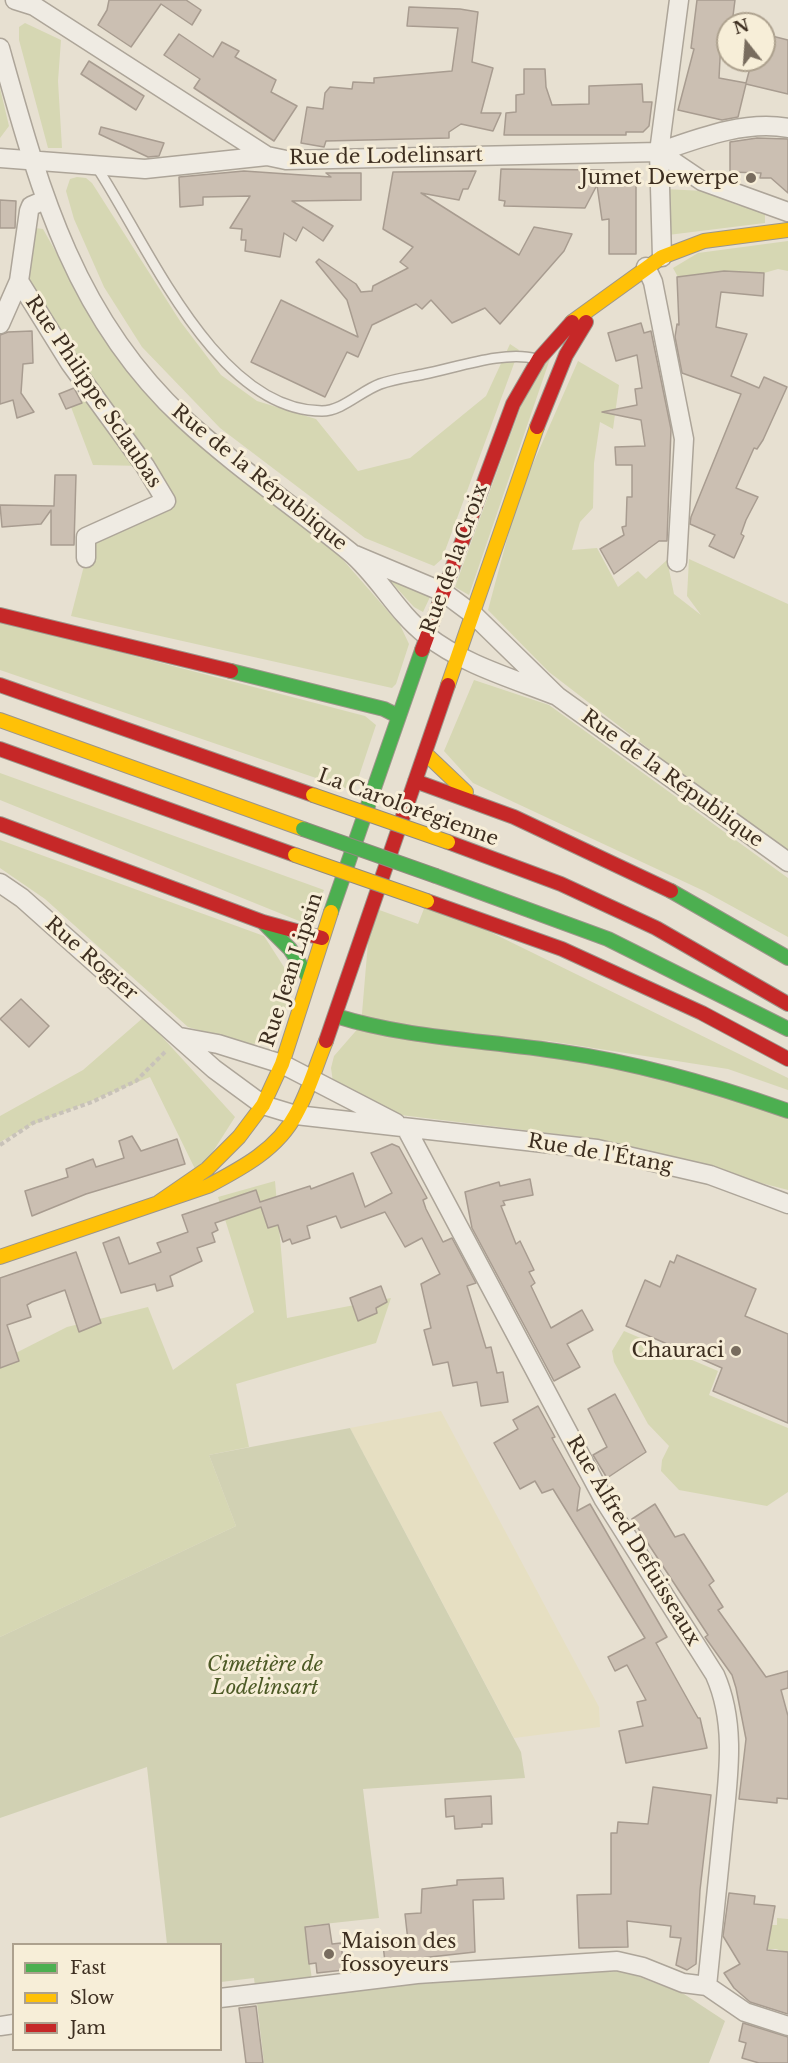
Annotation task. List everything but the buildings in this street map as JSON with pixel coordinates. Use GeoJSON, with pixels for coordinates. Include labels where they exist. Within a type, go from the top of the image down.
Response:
{"type":"FeatureCollection","features":[{"type":"Feature","properties":{"kind":"main road","name":"Rue de la Croix"},"geometry":{"type":"LineString","coordinates":[[354,846],[398,716],[513,404],[539,359],[572,322],[662,257],[704,241],[788,230]]}},
{"type":"Feature","properties":{"kind":"main road","name":"Rue de la Croix"},"geometry":{"type":"LineString","coordinates":[[371,907],[390,857],[402,780],[424,753],[460,656],[548,395],[566,355],[602,299]]}},
{"type":"Feature","properties":{"kind":"main road"},"geometry":{"type":"LineString","coordinates":[[0,615],[384,709],[398,716],[424,753],[477,801]]}},
{"type":"Feature","properties":{"kind":"main road","name":"La Carolorégienne"},"geometry":{"type":"LineString","coordinates":[[0,685],[448,842],[561,884],[656,928],[788,1004]]}},
{"type":"Feature","properties":{"kind":"main road"},"geometry":{"type":"LineString","coordinates":[[0,720],[608,939],[788,1029]]}},
{"type":"Feature","properties":{"kind":"main road"},"geometry":{"type":"LineString","coordinates":[[0,749],[562,949],[702,1013],[788,1059]]}},
{"type":"Feature","properties":{"kind":"main road"},"geometry":{"type":"LineString","coordinates":[[374,786],[402,780],[477,801],[610,860],[716,914],[788,958]]}},
{"type":"Feature","properties":{"kind":"main road"},"geometry":{"type":"LineString","coordinates":[[0,824],[263,922],[322,938],[343,932],[371,907]]}},
{"type":"Feature","properties":{"kind":"main road","name":"Rue Jean Lipsin"},"geometry":{"type":"LineString","coordinates":[[159,1202],[207,1169],[239,1137],[263,1105],[282,1064],[354,846]]}},
{"type":"Feature","properties":{"kind":"main road"},"geometry":{"type":"LineString","coordinates":[[0,1257],[208,1186],[240,1169],[272,1146],[296,1115],[312,1078],[336,1016],[371,907]]}},
{"type":"Feature","properties":{"kind":"main road"},"geometry":{"type":"LineString","coordinates":[[263,922],[290,949],[336,1016],[361,1025],[394,1031],[534,1047],[657,1070],[749,1096],[788,1111]]}},
{"type":"Feature","properties":{"kind":"street","name":"Rue de Lodelinsart"},"geometry":{"type":"LineString","coordinates":[[15,0],[34,6],[267,156],[309,161],[659,152],[704,137],[768,124],[788,128]]}},
{"type":"Feature","properties":{"kind":"street"},"geometry":{"type":"LineString","coordinates":[[662,257],[659,152],[679,0]]}},
{"type":"Feature","properties":{"kind":"street","name":"Rue de la République"},"geometry":{"type":"LineString","coordinates":[[0,48],[32,161],[64,248],[83,286],[112,334],[139,371],[184,419],[352,554],[406,617],[427,636],[460,656],[557,696]]}},
{"type":"Feature","properties":{"kind":"street"},"geometry":{"type":"LineString","coordinates":[[659,152],[702,181],[788,212]]}},
{"type":"Feature","properties":{"kind":"street"},"geometry":{"type":"LineString","coordinates":[[0,158],[96,166],[162,168],[267,156]]}},
{"type":"Feature","properties":{"kind":"street"},"geometry":{"type":"LineString","coordinates":[[0,324],[19,281],[29,211],[31,206],[45,200]]}},
{"type":"Feature","properties":{"kind":"street"},"geometry":{"type":"LineString","coordinates":[[646,267],[653,282],[684,439],[677,562]]}},
{"type":"Feature","properties":{"kind":"street","name":"Rue Philippe Sclaubas"},"geometry":{"type":"LineString","coordinates":[[19,281],[70,363],[145,466],[166,501],[86,537],[86,558]]}},
{"type":"Feature","properties":{"kind":"street","name":"Rue de la République"},"geometry":{"type":"LineString","coordinates":[[352,554],[443,592],[474,615],[557,696],[788,862]]}},
{"type":"Feature","properties":{"kind":"street","name":"Rue Rogier"},"geometry":{"type":"LineString","coordinates":[[0,883],[22,898],[214,1069],[263,1105]]}},
{"type":"Feature","properties":{"kind":"street"},"geometry":{"type":"LineString","coordinates":[[180,1037],[218,1044],[282,1064]]}},
{"type":"Feature","properties":{"kind":"street","name":"Rue de l'Étang"},"geometry":{"type":"LineString","coordinates":[[282,1064],[406,1128]]}},
{"type":"Feature","properties":{"kind":"street","name":"Rue de l'Étang"},"geometry":{"type":"LineString","coordinates":[[263,1105],[296,1115],[597,1149],[710,1175],[788,1204]]}},
{"type":"Feature","properties":{"kind":"street","name":"Rue Alfred Defuisseaux"},"geometry":{"type":"LineString","coordinates":[[406,1128],[604,1500],[715,1676],[723,1693],[727,1711],[729,1754],[707,1986]]}},
{"type":"Feature","properties":{"kind":"street"},"geometry":{"type":"LineString","coordinates":[[222,1998],[417,1974],[617,1961],[643,1967],[683,1983],[707,1986],[745,2012],[788,2026]]}},
{"type":"Feature","properties":{"kind":"lane"},"geometry":{"type":"LineString","coordinates":[[96,166],[175,299],[204,340],[225,363],[253,386],[291,406],[323,411],[378,385],[399,379],[514,356],[539,359]]}},
{"type":"Feature","properties":{"kind":"path"},"geometry":{"type":"LineString","coordinates":[[0,1145],[33,1123],[92,1102],[136,1081],[180,1037]]}},
{"type":"Feature","properties":{"kind":"shaded area"},"geometry":{"type":"Polygon","coordinates":[[[441,1411],[599,1707],[600,1727],[514,1738],[350,1428],[441,1411]]]}},
{"type":"Feature","properties":{"kind":"green space"},"geometry":{"type":"Polygon","coordinates":[[[25,23],[61,40],[58,81],[62,148],[48,148],[19,40],[19,27],[25,23]]]}},
{"type":"Feature","properties":{"kind":"green space"},"geometry":{"type":"Polygon","coordinates":[[[0,88],[9,126],[0,138],[0,88]]]}},
{"type":"Feature","properties":{"kind":"green space"},"geometry":{"type":"Polygon","coordinates":[[[86,178],[92,183],[180,321],[221,375],[257,401],[316,419],[358,471],[410,458],[486,396],[510,344],[519,350],[442,559],[434,566],[365,538],[220,428],[142,347],[104,287],[74,219],[66,191],[70,179],[86,178]]]}},
{"type":"Feature","properties":{"kind":"green space"},"geometry":{"type":"Polygon","coordinates":[[[665,189],[704,191],[737,205],[765,211],[765,223],[668,235],[665,189]]]}},
{"type":"Feature","properties":{"kind":"green space"},"geometry":{"type":"Polygon","coordinates":[[[35,228],[43,229],[103,336],[128,372],[337,553],[400,625],[409,644],[396,684],[392,688],[71,616],[86,558],[86,537],[166,501],[145,466],[93,465],[71,407],[93,396],[26,282],[35,228]]]}},
{"type":"Feature","properties":{"kind":"green space"},"geometry":{"type":"Polygon","coordinates":[[[788,241],[788,271],[778,269],[764,273],[724,271],[678,277],[673,268],[698,253],[788,241]]]}},
{"type":"Feature","properties":{"kind":"green space"},"geometry":{"type":"Polygon","coordinates":[[[553,350],[469,595],[455,587],[522,403],[553,350]]]}},
{"type":"Feature","properties":{"kind":"green space"},"geometry":{"type":"Polygon","coordinates":[[[578,361],[619,385],[613,429],[600,422],[594,463],[593,508],[580,522],[572,550],[597,548],[618,587],[638,571],[646,579],[667,560],[674,594],[701,615],[687,596],[689,559],[788,604],[788,856],[549,672],[488,610],[518,498],[578,361]]]}},
{"type":"Feature","properties":{"kind":"green space"},"geometry":{"type":"Polygon","coordinates":[[[383,573],[430,597],[423,612],[414,607],[383,573]]]}},
{"type":"Feature","properties":{"kind":"green space"},"geometry":{"type":"Polygon","coordinates":[[[0,621],[365,716],[376,725],[354,791],[0,670],[0,621]]]}},
{"type":"Feature","properties":{"kind":"green space"},"geometry":{"type":"Polygon","coordinates":[[[474,680],[549,705],[788,878],[788,937],[704,891],[473,783],[444,751],[474,680]]]}},
{"type":"Feature","properties":{"kind":"green space"},"geometry":{"type":"Polygon","coordinates":[[[0,773],[324,890],[309,925],[0,800],[0,773]]]}},
{"type":"Feature","properties":{"kind":"green space"},"geometry":{"type":"Polygon","coordinates":[[[0,840],[264,936],[293,981],[280,1031],[267,1040],[250,1045],[188,1027],[45,899],[0,868],[0,840]]]}},
{"type":"Feature","properties":{"kind":"green space"},"geometry":{"type":"Polygon","coordinates":[[[427,901],[788,1078],[788,1090],[728,1069],[542,1040],[788,1110],[788,1190],[589,1138],[376,1112],[334,1089],[331,1068],[334,1056],[361,1025],[371,907],[418,924],[427,901]]]}},
{"type":"Feature","properties":{"kind":"green space"},"geometry":{"type":"Polygon","coordinates":[[[144,1017],[235,1117],[198,1175],[150,1077],[27,1127],[0,1142],[0,1116],[83,1070],[144,1017]]]}},
{"type":"Feature","properties":{"kind":"green space"},"geometry":{"type":"Polygon","coordinates":[[[275,1181],[287,1318],[391,1298],[376,1343],[236,1384],[249,1447],[209,1455],[236,1526],[0,1637],[0,1361],[67,1327],[148,1307],[173,1370],[254,1312],[218,1197],[275,1181]]]}},
{"type":"Feature","properties":{"kind":"green space"},"geometry":{"type":"Polygon","coordinates":[[[624,1331],[718,1371],[709,1395],[788,1428],[788,1492],[767,1506],[679,1490],[661,1471],[662,1460],[669,1446],[648,1424],[614,1362],[612,1351],[624,1331]]]}},
{"type":"Feature","properties":{"kind":"green space","name":"Cimetière de Lodelinsart"},"geometry":{"type":"Polygon","coordinates":[[[350,1428],[521,1752],[525,1778],[363,1789],[379,1918],[305,1926],[314,1996],[487,1975],[624,1971],[684,1994],[725,2021],[709,2063],[264,2063],[254,1978],[222,1982],[222,1943],[167,1943],[147,1767],[0,1818],[0,1637],[236,1526],[209,1455],[350,1428]]]}},
{"type":"Feature","properties":{"kind":"green space"},"geometry":{"type":"Polygon","coordinates":[[[777,1918],[788,1919],[788,1953],[776,1949],[761,1949],[763,1932],[770,1932],[770,1925],[777,1925],[777,1918]]]}},
{"type":"Feature","properties":{"kind":"traffic: fast"},"geometry":{"type":"LineString","coordinates":[[331,912],[422,650]]}},
{"type":"Feature","properties":{"kind":"traffic: fast"},"geometry":{"type":"LineString","coordinates":[[231,671],[384,709],[398,716]]}},
{"type":"Feature","properties":{"kind":"traffic: fast"},"geometry":{"type":"LineString","coordinates":[[303,829],[436,876]]}},
{"type":"Feature","properties":{"kind":"traffic: fast"},"geometry":{"type":"LineString","coordinates":[[436,876],[608,939],[788,1029]]}},
{"type":"Feature","properties":{"kind":"traffic: fast"},"geometry":{"type":"LineString","coordinates":[[671,891],[788,958]]}},
{"type":"Feature","properties":{"kind":"traffic: fast"},"geometry":{"type":"LineString","coordinates":[[264,923],[290,949],[309,978]]}},
{"type":"Feature","properties":{"kind":"traffic: fast"},"geometry":{"type":"LineString","coordinates":[[336,1016],[392,1030],[534,1048],[619,1062],[732,1092],[788,1111]]}},
{"type":"Feature","properties":{"kind":"traffic: slow"},"geometry":{"type":"LineString","coordinates":[[572,322],[662,257],[704,241],[788,230]]}},
{"type":"Feature","properties":{"kind":"traffic: slow"},"geometry":{"type":"LineString","coordinates":[[448,685],[537,427]]}},
{"type":"Feature","properties":{"kind":"traffic: slow"},"geometry":{"type":"LineString","coordinates":[[0,720],[303,829]]}},
{"type":"Feature","properties":{"kind":"traffic: slow"},"geometry":{"type":"LineString","coordinates":[[425,753],[466,792]]}},
{"type":"Feature","properties":{"kind":"traffic: slow"},"geometry":{"type":"LineString","coordinates":[[313,795],[448,842]]}},
{"type":"Feature","properties":{"kind":"traffic: slow"},"geometry":{"type":"LineString","coordinates":[[295,855],[427,901]]}},
{"type":"Feature","properties":{"kind":"traffic: slow"},"geometry":{"type":"LineString","coordinates":[[159,1202],[207,1169],[239,1137],[263,1105],[282,1064],[331,912]]}},
{"type":"Feature","properties":{"kind":"traffic: slow"},"geometry":{"type":"LineString","coordinates":[[0,1257],[208,1186],[246,1165],[279,1137],[296,1114],[326,1041]]}},
{"type":"Feature","properties":{"kind":"traffic: jam"},"geometry":{"type":"LineString","coordinates":[[422,650],[513,404],[539,359],[572,322]]}},
{"type":"Feature","properties":{"kind":"traffic: jam"},"geometry":{"type":"LineString","coordinates":[[537,427],[566,355],[586,322]]}},
{"type":"Feature","properties":{"kind":"traffic: jam"},"geometry":{"type":"LineString","coordinates":[[0,615],[231,671]]}},
{"type":"Feature","properties":{"kind":"traffic: jam"},"geometry":{"type":"LineString","coordinates":[[0,685],[313,795]]}},
{"type":"Feature","properties":{"kind":"traffic: jam"},"geometry":{"type":"LineString","coordinates":[[326,1041],[448,685]]}},
{"type":"Feature","properties":{"kind":"traffic: jam"},"geometry":{"type":"LineString","coordinates":[[0,749],[295,855]]}},
{"type":"Feature","properties":{"kind":"traffic: jam"},"geometry":{"type":"LineString","coordinates":[[415,781],[514,817],[671,891]]}},
{"type":"Feature","properties":{"kind":"traffic: jam"},"geometry":{"type":"LineString","coordinates":[[0,824],[263,922],[322,938]]}},
{"type":"Feature","properties":{"kind":"traffic: jam"},"geometry":{"type":"LineString","coordinates":[[448,842],[561,884],[656,928],[788,1004]]}},
{"type":"Feature","properties":{"kind":"traffic: jam"},"geometry":{"type":"LineString","coordinates":[[427,901],[562,949],[702,1013],[788,1059]]}},
{"type":"Feature","properties":{"kind":"place","name":"Jumet Dewerpe"},"geometry":{"type":"Point","coordinates":[751,178]}},
{"type":"Feature","properties":{"kind":"place","name":"Chauraci"},"geometry":{"type":"Point","coordinates":[736,1351]}},
{"type":"Feature","properties":{"kind":"place","name":"Maison des fossoyeurs"},"geometry":{"type":"Point","coordinates":[329,1954]}}]}
